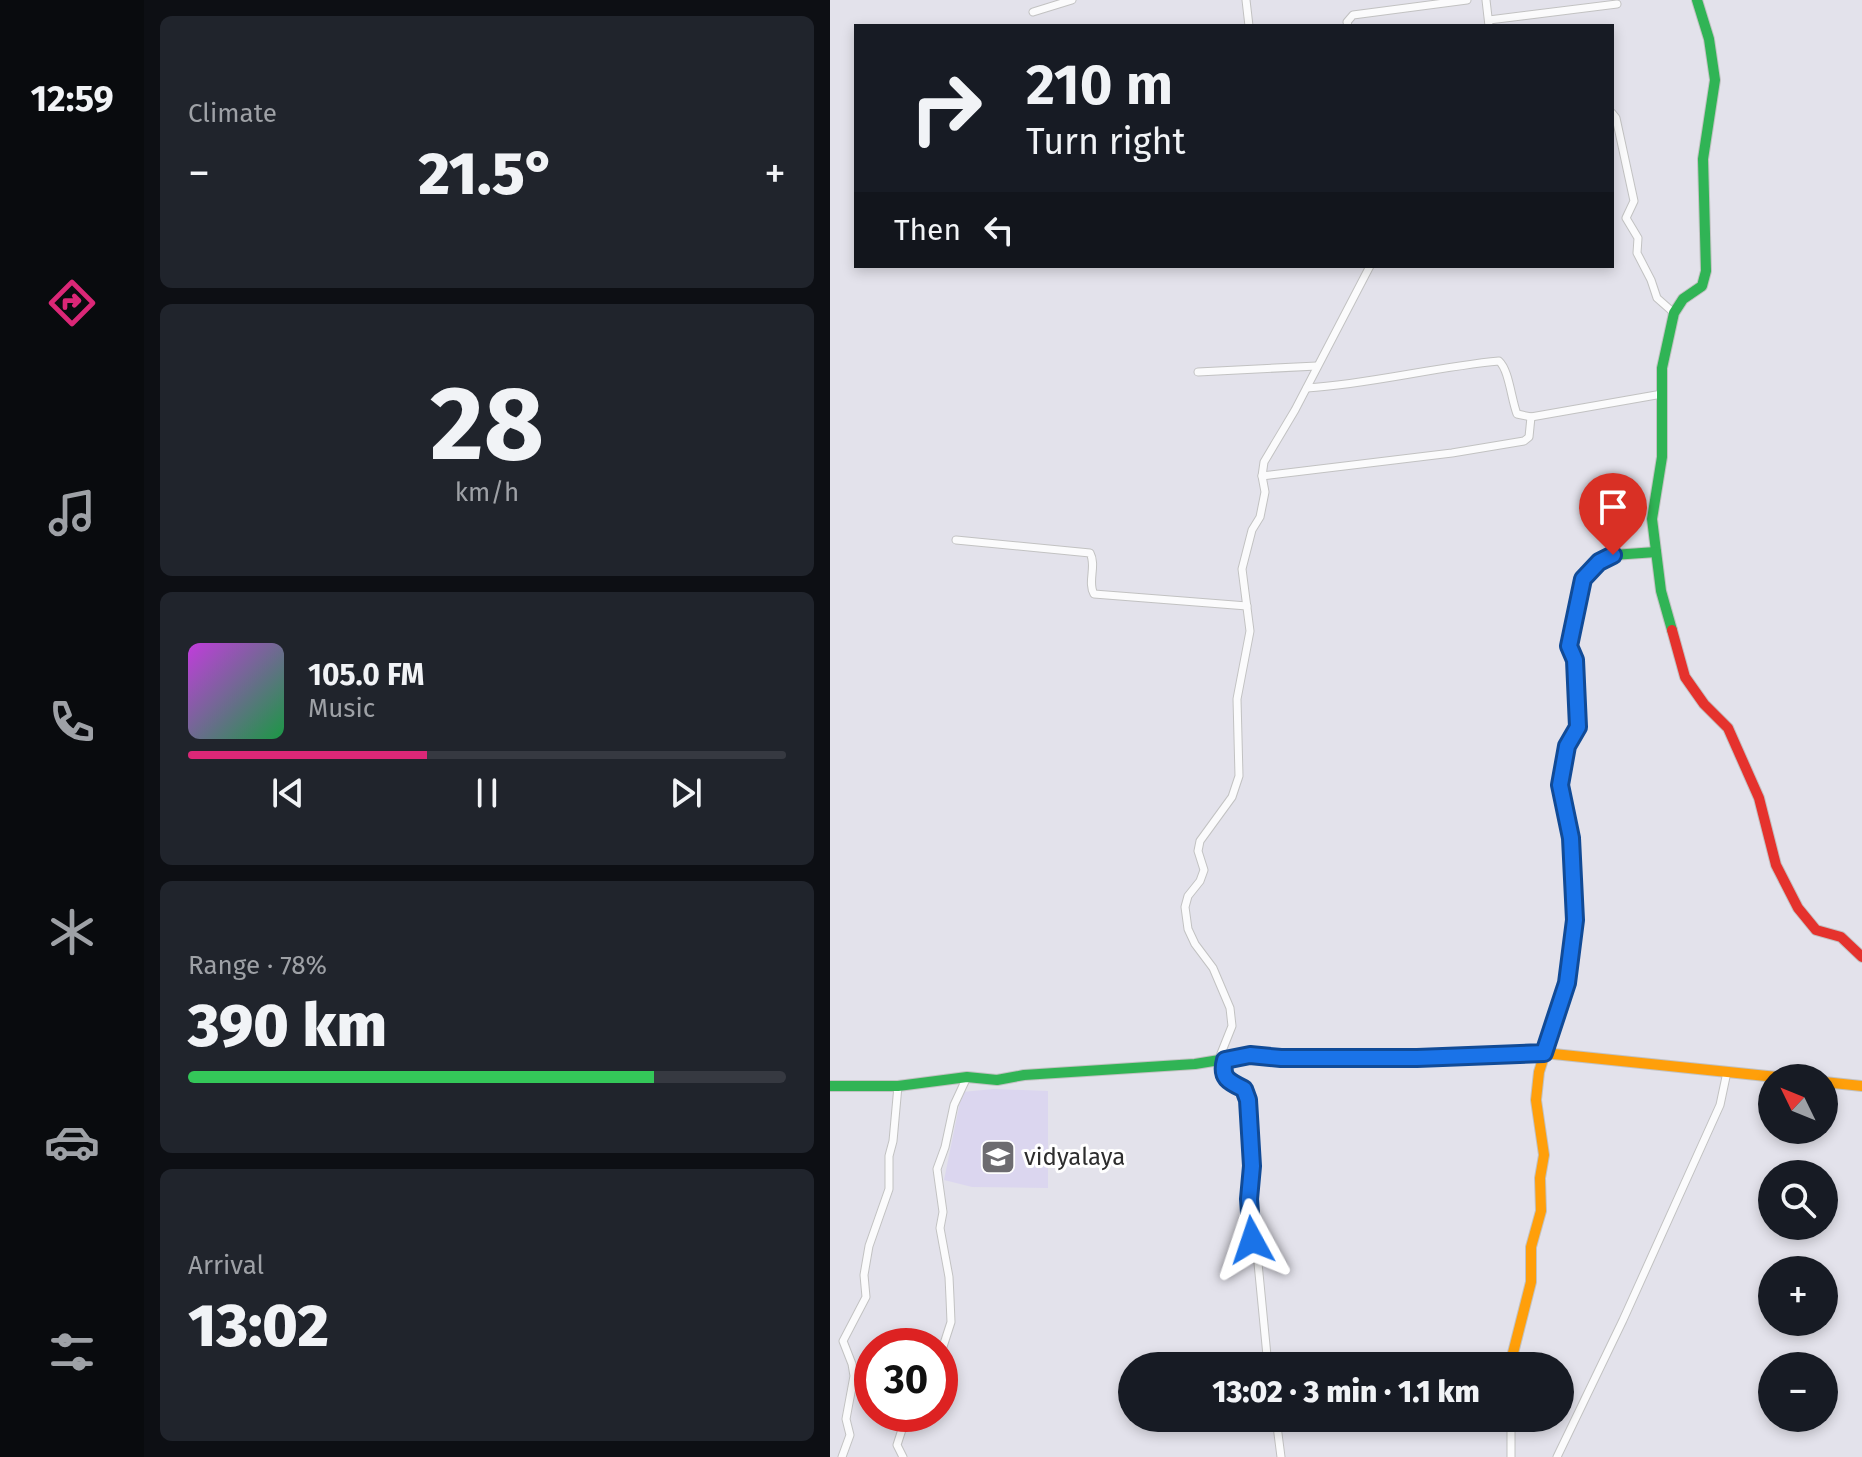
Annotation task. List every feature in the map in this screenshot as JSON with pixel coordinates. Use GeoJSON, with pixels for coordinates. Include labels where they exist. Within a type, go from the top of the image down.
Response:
{"type":"FeatureCollection","features":[{"type":"Feature","properties":{"kind":"street"},"geometry":{"type":"LineString","coordinates":[[1033,12],[1072,0]]}},
{"type":"Feature","properties":{"kind":"street"},"geometry":{"type":"LineString","coordinates":[[1246,0],[1249,24]]}},
{"type":"Feature","properties":{"kind":"street"},"geometry":{"type":"LineString","coordinates":[[1348,24],[1353,15],[1467,0]]}},
{"type":"Feature","properties":{"kind":"street"},"geometry":{"type":"LineString","coordinates":[[1486,0],[1489,23],[1617,4]]}},
{"type":"Feature","properties":{"kind":"street"},"geometry":{"type":"LineString","coordinates":[[1697,0],[1709,39],[1715,80],[1703,159],[1706,271],[1702,286],[1683,299],[1674,313],[1662,368],[1662,457],[1652,519],[1661,591],[1685,677],[1704,704],[1728,728],[1759,798],[1776,865],[1798,908],[1816,930],[1841,937],[1862,957]]}},
{"type":"Feature","properties":{"kind":"street"},"geometry":{"type":"LineString","coordinates":[[1614,116],[1634,201],[1626,218],[1638,238],[1637,253],[1657,298],[1674,313]]}},
{"type":"Feature","properties":{"kind":"street"},"geometry":{"type":"LineString","coordinates":[[1267,1352],[1258,1263],[1249,1216],[1252,1166],[1248,1100],[1244,1089],[1227,1081],[1222,1071],[1232,1026],[1230,1008],[1213,968],[1192,937],[1185,907],[1204,870],[1198,851],[1200,841],[1232,797],[1239,776],[1237,699],[1250,631],[1242,569],[1252,530],[1260,517],[1265,492],[1262,476],[1264,462],[1307,388],[1369,268]]}},
{"type":"Feature","properties":{"kind":"street"},"geometry":{"type":"LineString","coordinates":[[1307,388],[1345,386],[1456,365],[1499,361],[1507,373],[1517,414],[1531,417],[1662,394]]}},
{"type":"Feature","properties":{"kind":"street"},"geometry":{"type":"LineString","coordinates":[[1198,372],[1317,366]]}},
{"type":"Feature","properties":{"kind":"street"},"geometry":{"type":"LineString","coordinates":[[1262,476],[1524,441],[1529,437],[1531,417]]}},
{"type":"Feature","properties":{"kind":"street"},"geometry":{"type":"LineString","coordinates":[[956,540],[1090,553],[1094,561],[1091,588],[1094,594],[1247,606]]}},
{"type":"Feature","properties":{"kind":"street"},"geometry":{"type":"LineString","coordinates":[[1513,1352],[1527,1304],[1531,1282],[1531,1247],[1541,1211],[1540,1178],[1544,1155],[1536,1100],[1544,1053],[1567,983],[1575,920],[1571,838],[1560,785],[1567,746],[1578,727],[1575,660],[1569,646],[1583,579],[1599,562],[1613,555],[1656,552]]}},
{"type":"Feature","properties":{"kind":"street"},"geometry":{"type":"LineString","coordinates":[[830,1086],[898,1086],[967,1077],[997,1080],[1250,1055],[1281,1058],[1417,1058],[1544,1053],[1758,1075]]}},
{"type":"Feature","properties":{"kind":"street"},"geometry":{"type":"LineString","coordinates":[[1557,1457],[1720,1105],[1727,1072]]}},
{"type":"Feature","properties":{"kind":"street"},"geometry":{"type":"LineString","coordinates":[[949,1328],[949,1277],[940,1228],[943,1212],[937,1169],[954,1105],[967,1077]]}},
{"type":"Feature","properties":{"kind":"street"},"geometry":{"type":"LineString","coordinates":[[1838,1083],[1862,1086]]}},
{"type":"Feature","properties":{"kind":"street"},"geometry":{"type":"LineString","coordinates":[[842,1457],[850,1435],[846,1419],[854,1376],[843,1341],[866,1297],[864,1275],[872,1232],[889,1189],[889,1156],[898,1086]]}},
{"type":"Feature","properties":{"kind":"street"},"geometry":{"type":"LineString","coordinates":[[901,1432],[897,1445],[903,1457]]}},
{"type":"Feature","properties":{"kind":"street"},"geometry":{"type":"LineString","coordinates":[[1278,1432],[1281,1457]]}},
{"type":"Feature","properties":{"kind":"street"},"geometry":{"type":"LineString","coordinates":[[1511,1432],[1511,1457]]}},
{"type":"Feature","properties":{"kind":"shaded area","name":"vidyalaya"},"geometry":{"type":"Polygon","coordinates":[[[994,1089],[1048,1091],[1048,1188],[972,1187],[944,1180],[962,1092],[994,1089]]]}},
{"type":"Feature","properties":{"kind":"traffic: fast"},"geometry":{"type":"LineString","coordinates":[[1672,630],[1661,591],[1652,519],[1662,457],[1662,368],[1674,313],[1683,299],[1702,286],[1706,271],[1703,159],[1715,80],[1709,39],[1697,0]]}},
{"type":"Feature","properties":{"kind":"traffic: fast"},"geometry":{"type":"LineString","coordinates":[[1569,830],[1560,785],[1567,746],[1578,727],[1575,660],[1569,646],[1583,579],[1599,562],[1613,555],[1656,552]]}},
{"type":"Feature","properties":{"kind":"traffic: fast"},"geometry":{"type":"LineString","coordinates":[[830,1086],[898,1086],[967,1077],[997,1080],[1024,1075],[1195,1064],[1250,1055],[1281,1058],[1417,1058],[1521,1054]]}},
{"type":"Feature","properties":{"kind":"traffic: slow"},"geometry":{"type":"LineString","coordinates":[[1513,1352],[1531,1282],[1531,1247],[1541,1211],[1540,1178],[1544,1155],[1536,1100],[1539,1072],[1567,983],[1575,920],[1569,830]]}},
{"type":"Feature","properties":{"kind":"traffic: slow"},"geometry":{"type":"LineString","coordinates":[[1521,1054],[1544,1053],[1758,1075]]}},
{"type":"Feature","properties":{"kind":"traffic: slow"},"geometry":{"type":"LineString","coordinates":[[1838,1083],[1862,1086]]}},
{"type":"Feature","properties":{"kind":"traffic: jam"},"geometry":{"type":"LineString","coordinates":[[1672,630],[1685,677],[1704,704],[1728,728],[1759,798],[1776,865],[1798,908],[1816,930],[1841,937],[1862,957]]}},
{"type":"Feature","properties":{"kind":"place","name":"vidyalaya"},"geometry":{"type":"Point","coordinates":[998,1157]}},
{"type":"Feature","properties":{"kind":"route"},"geometry":{"type":"LineString","coordinates":[[1252,1240],[1248,1100],[1244,1089],[1227,1081],[1222,1071],[1225,1060],[1250,1055],[1281,1058],[1417,1058],[1544,1053],[1567,983],[1575,920],[1571,838],[1560,785],[1567,746],[1578,727],[1575,660],[1569,646],[1583,579],[1599,562],[1613,555]]}}]}
